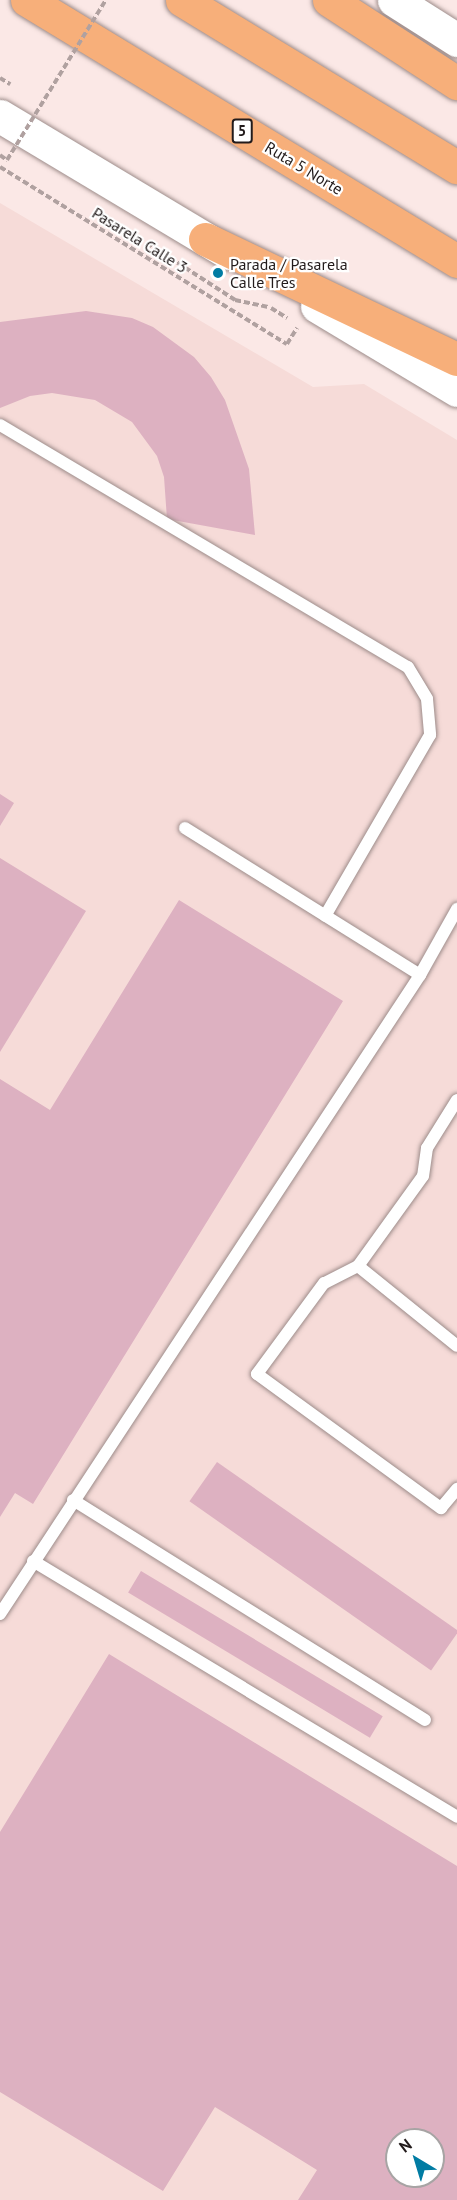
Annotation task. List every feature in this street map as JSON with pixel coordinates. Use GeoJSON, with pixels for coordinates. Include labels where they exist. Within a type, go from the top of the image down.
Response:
{"type":"FeatureCollection","features":[{"type":"Feature","properties":{"kind":"highway","name":"Ruta 5 Norte"},"geometry":{"type":"LineString","coordinates":[[27,0],[457,261]]}},
{"type":"Feature","properties":{"kind":"highway"},"geometry":{"type":"LineString","coordinates":[[182,0],[457,166]]}},
{"type":"Feature","properties":{"kind":"highway"},"geometry":{"type":"LineString","coordinates":[[329,0],[457,83]]}},
{"type":"Feature","properties":{"kind":"highway"},"geometry":{"type":"LineString","coordinates":[[206,239],[457,359]]}},
{"type":"Feature","properties":{"kind":"main road"},"geometry":{"type":"LineString","coordinates":[[394,0],[457,40]]}},
{"type":"Feature","properties":{"kind":"main road"},"geometry":{"type":"LineString","coordinates":[[0,116],[457,390]]}},
{"type":"Feature","properties":{"kind":"lane"},"geometry":{"type":"LineString","coordinates":[[0,425],[408,667],[427,699],[430,735],[325,916]]}},
{"type":"Feature","properties":{"kind":"lane"},"geometry":{"type":"LineString","coordinates":[[185,828],[420,975]]}},
{"type":"Feature","properties":{"kind":"lane"},"geometry":{"type":"LineString","coordinates":[[0,1614],[420,975],[457,909]]}},
{"type":"Feature","properties":{"kind":"lane"},"geometry":{"type":"LineString","coordinates":[[457,1100],[452,1118],[427,1148],[423,1176],[358,1266],[324,1283],[257,1374],[441,1508],[457,1488]]}},
{"type":"Feature","properties":{"kind":"lane"},"geometry":{"type":"LineString","coordinates":[[358,1266],[457,1346]]}},
{"type":"Feature","properties":{"kind":"lane"},"geometry":{"type":"LineString","coordinates":[[73,1500],[425,1720]]}},
{"type":"Feature","properties":{"kind":"lane"},"geometry":{"type":"LineString","coordinates":[[33,1561],[454,1815],[457,1801]]}},
{"type":"Feature","properties":{"kind":"path"},"geometry":{"type":"LineString","coordinates":[[0,155],[7,160],[106,0]]}},
{"type":"Feature","properties":{"kind":"path","name":"Pasarela Calle 3"},"geometry":{"type":"LineString","coordinates":[[0,167],[286,344],[299,325]]}},
{"type":"Feature","properties":{"kind":"shaded area"},"geometry":{"type":"Polygon","coordinates":[[[0,203],[313,387],[364,384],[457,440],[457,2200],[0,2200],[0,203]]]}},
{"type":"Feature","properties":{"kind":"building"},"geometry":{"type":"Polygon","coordinates":[[[86,311],[132,318],[153,327],[194,357],[211,377],[225,400],[249,469],[255,535],[167,519],[164,477],[157,456],[132,422],[95,400],[52,393],[30,396],[0,408],[0,322],[86,311]]]}},
{"type":"Feature","properties":{"kind":"building"},"geometry":{"type":"Polygon","coordinates":[[[0,794],[14,803],[0,826],[0,794]]]}},
{"type":"Feature","properties":{"kind":"building"},"geometry":{"type":"Polygon","coordinates":[[[0,858],[86,911],[0,1052],[0,858]]]}},
{"type":"Feature","properties":{"kind":"building"},"geometry":{"type":"Polygon","coordinates":[[[179,900],[343,1001],[33,1504],[15,1493],[0,1517],[0,1079],[50,1110],[179,900]]]}},
{"type":"Feature","properties":{"kind":"building"},"geometry":{"type":"Polygon","coordinates":[[[217,1462],[457,1630],[457,1634],[431,1671],[189,1501],[217,1462]]]}},
{"type":"Feature","properties":{"kind":"building"},"geometry":{"type":"Polygon","coordinates":[[[141,1571],[383,1716],[370,1738],[128,1592],[141,1571]]]}},
{"type":"Feature","properties":{"kind":"building"},"geometry":{"type":"Polygon","coordinates":[[[109,1654],[457,1866],[457,2200],[298,2200],[317,2170],[215,2107],[163,2191],[0,2092],[0,1832],[109,1654]]]}},
{"type":"Feature","properties":{"kind":"place","name":"Parada / Pasarela Calle Tres"},"geometry":{"type":"Point","coordinates":[218,273]}}]}
